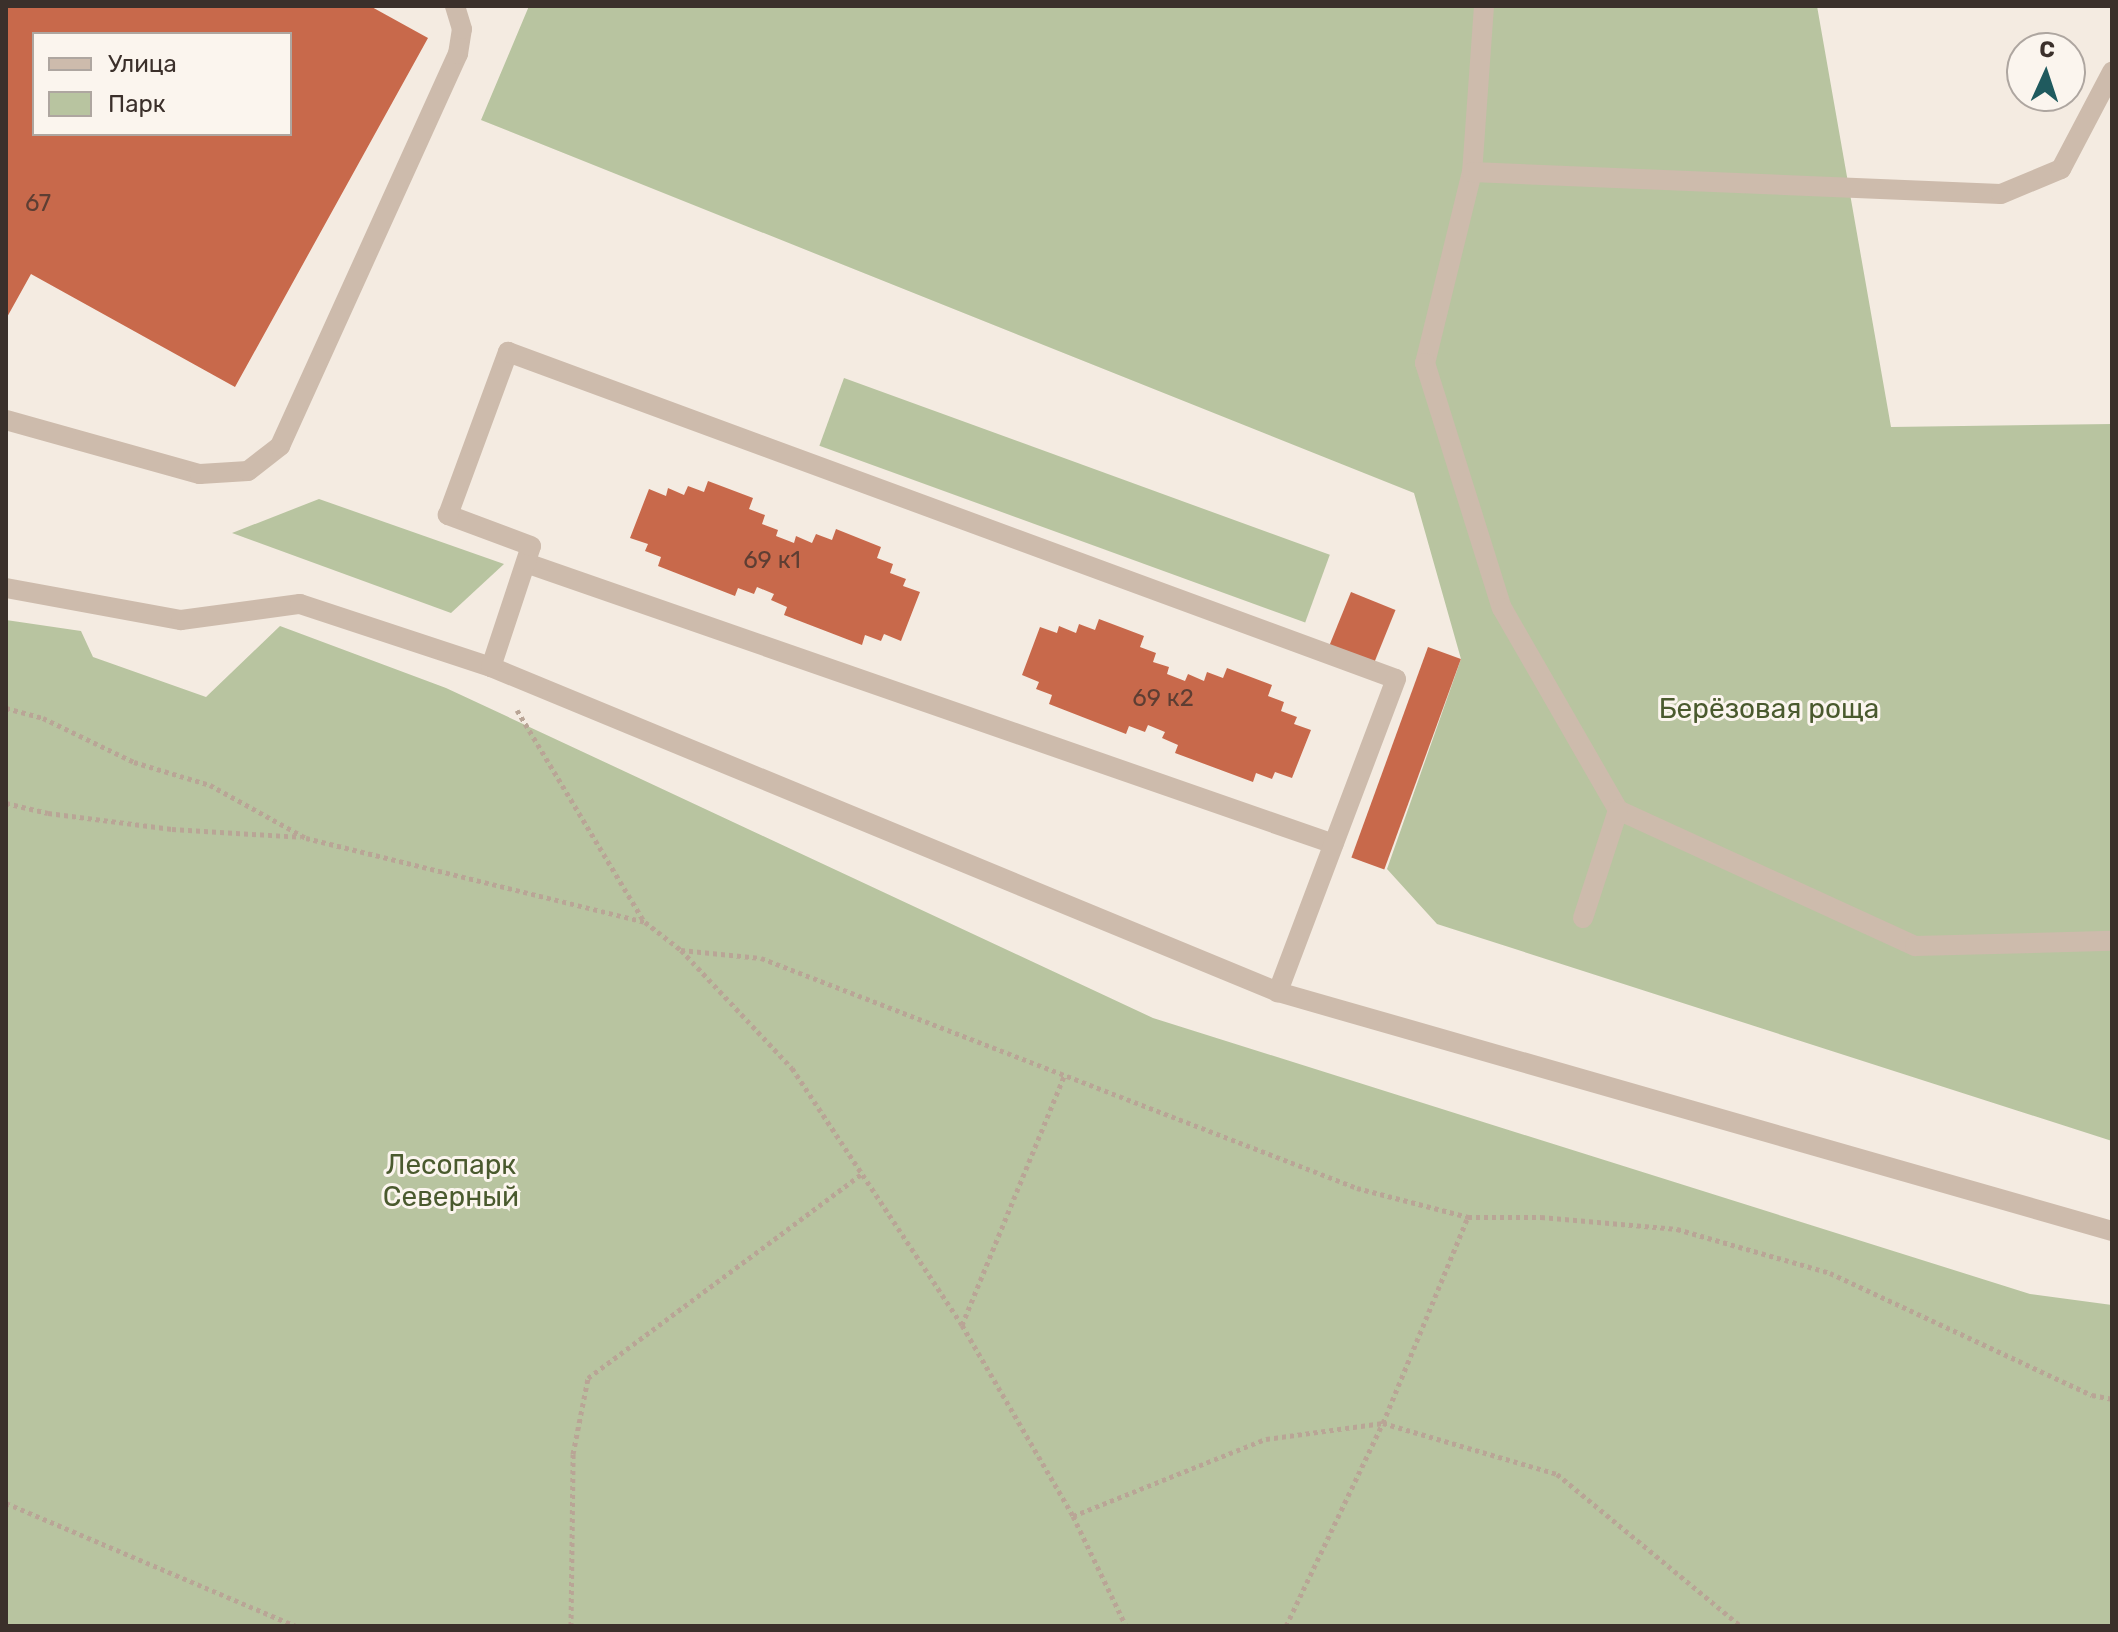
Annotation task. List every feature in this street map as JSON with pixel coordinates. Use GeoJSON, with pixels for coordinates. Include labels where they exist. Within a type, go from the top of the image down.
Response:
{"type":"FeatureCollection","features":[{"type":"Feature","properties":{"kind":"street"},"geometry":{"type":"LineString","coordinates":[[6,420],[200,474],[248,471],[280,446],[458,54],[462,29],[455,6]]}},
{"type":"Feature","properties":{"kind":"street"},"geometry":{"type":"LineString","coordinates":[[1484,6],[1472,172],[1425,363],[1502,608],[1618,810],[1915,946],[2112,941]]}},
{"type":"Feature","properties":{"kind":"street"},"geometry":{"type":"LineString","coordinates":[[1472,172],[2001,194],[2061,169],[2112,72]]}},
{"type":"Feature","properties":{"kind":"street"},"geometry":{"type":"LineString","coordinates":[[491,667],[531,546],[448,515],[508,352],[1396,679],[1278,992]]}},
{"type":"Feature","properties":{"kind":"street"},"geometry":{"type":"LineString","coordinates":[[526,563],[1334,844]]}},
{"type":"Feature","properties":{"kind":"street"},"geometry":{"type":"LineString","coordinates":[[6,588],[181,620],[300,604],[491,667],[1278,992],[2112,1231]]}},
{"type":"Feature","properties":{"kind":"street"},"geometry":{"type":"LineString","coordinates":[[1583,918],[1618,810]]}},
{"type":"Feature","properties":{"kind":"path"},"geometry":{"type":"LineString","coordinates":[[515,707],[645,922],[681,950],[792,1068],[962,1325],[1073,1516],[1126,1626]]}},
{"type":"Feature","properties":{"kind":"path"},"geometry":{"type":"LineString","coordinates":[[6,708],[43,718],[134,762],[210,785],[306,838]]}},
{"type":"Feature","properties":{"kind":"path"},"geometry":{"type":"LineString","coordinates":[[6,803],[48,813],[172,829],[306,838],[645,922]]}},
{"type":"Feature","properties":{"kind":"path"},"geometry":{"type":"LineString","coordinates":[[681,950],[761,958],[1357,1188],[1468,1217],[1541,1217],[1677,1229],[1830,1273],[2092,1395],[2112,1399]]}},
{"type":"Feature","properties":{"kind":"path"},"geometry":{"type":"LineString","coordinates":[[962,1325],[1064,1076]]}},
{"type":"Feature","properties":{"kind":"path"},"geometry":{"type":"LineString","coordinates":[[571,1626],[573,1454],[588,1378],[862,1174]]}},
{"type":"Feature","properties":{"kind":"path"},"geometry":{"type":"LineString","coordinates":[[1286,1626],[1383,1423],[1468,1217]]}},
{"type":"Feature","properties":{"kind":"path"},"geometry":{"type":"LineString","coordinates":[[1073,1516],[1266,1439],[1383,1423],[1557,1474],[1741,1626]]}},
{"type":"Feature","properties":{"kind":"path"},"geometry":{"type":"LineString","coordinates":[[6,1503],[296,1626]]}},
{"type":"Feature","properties":{"kind":"green space","name":"Берёзовая роща"},"geometry":{"type":"Polygon","coordinates":[[[529,6],[1817,6],[1891,427],[2112,424],[2112,1141],[1437,924],[1387,869],[1461,659],[1414,493],[481,120],[529,6]]]}},
{"type":"Feature","properties":{"kind":"green space"},"geometry":{"type":"Polygon","coordinates":[[[844,378],[1330,555],[1305,622],[819,446],[844,378]]]}},
{"type":"Feature","properties":{"kind":"green space"},"geometry":{"type":"Polygon","coordinates":[[[319,499],[504,564],[451,613],[232,533],[319,499]]]}},
{"type":"Feature","properties":{"kind":"green space","name":"Лесопарк Северный"},"geometry":{"type":"Polygon","coordinates":[[[6,620],[81,631],[93,657],[206,697],[280,626],[446,688],[1153,1018],[2030,1294],[2112,1305],[2112,1626],[6,1626],[6,620]]]}},
{"type":"Feature","properties":{"kind":"building"},"geometry":{"type":"Polygon","coordinates":[[[6,6],[370,6],[428,38],[235,387],[31,274],[6,319],[6,6]]]}},
{"type":"Feature","properties":{"kind":"building"},"geometry":{"type":"Polygon","coordinates":[[[708,481],[753,498],[749,509],[765,515],[762,524],[778,530],[776,536],[794,543],[796,536],[812,543],[816,534],[832,540],[836,529],[881,547],[877,558],[893,564],[890,573],[906,579],[903,586],[920,592],[901,641],[884,634],[881,641],[865,635],[862,645],[784,615],[787,607],[771,600],[774,594],[757,587],[754,594],[738,588],[735,596],[658,566],[661,557],[645,551],[648,544],[630,538],[649,489],[666,496],[668,488],[684,495],[688,486],[704,492],[708,481]]]}},
{"type":"Feature","properties":{"kind":"building"},"geometry":{"type":"Polygon","coordinates":[[[1351,592],[1396,610],[1374,664],[1329,646],[1351,592]]]}},
{"type":"Feature","properties":{"kind":"building"},"geometry":{"type":"Polygon","coordinates":[[[1099,619],[1144,636],[1140,647],[1156,653],[1153,662],[1169,667],[1167,674],[1185,681],[1188,674],[1204,681],[1207,672],[1223,678],[1227,668],[1272,685],[1268,696],[1284,702],[1281,711],[1297,717],[1294,724],[1311,730],[1292,778],[1275,772],[1272,779],[1256,773],[1253,782],[1175,753],[1178,745],[1162,738],[1165,732],[1148,725],[1145,732],[1129,726],[1126,734],[1049,704],[1052,695],[1036,689],[1039,682],[1022,675],[1040,627],[1057,633],[1059,626],[1076,633],[1079,624],[1095,630],[1099,619]]]}},
{"type":"Feature","properties":{"kind":"building"},"geometry":{"type":"Polygon","coordinates":[[[1428,647],[1461,659],[1384,869],[1351,857],[1428,647]]]}}]}
